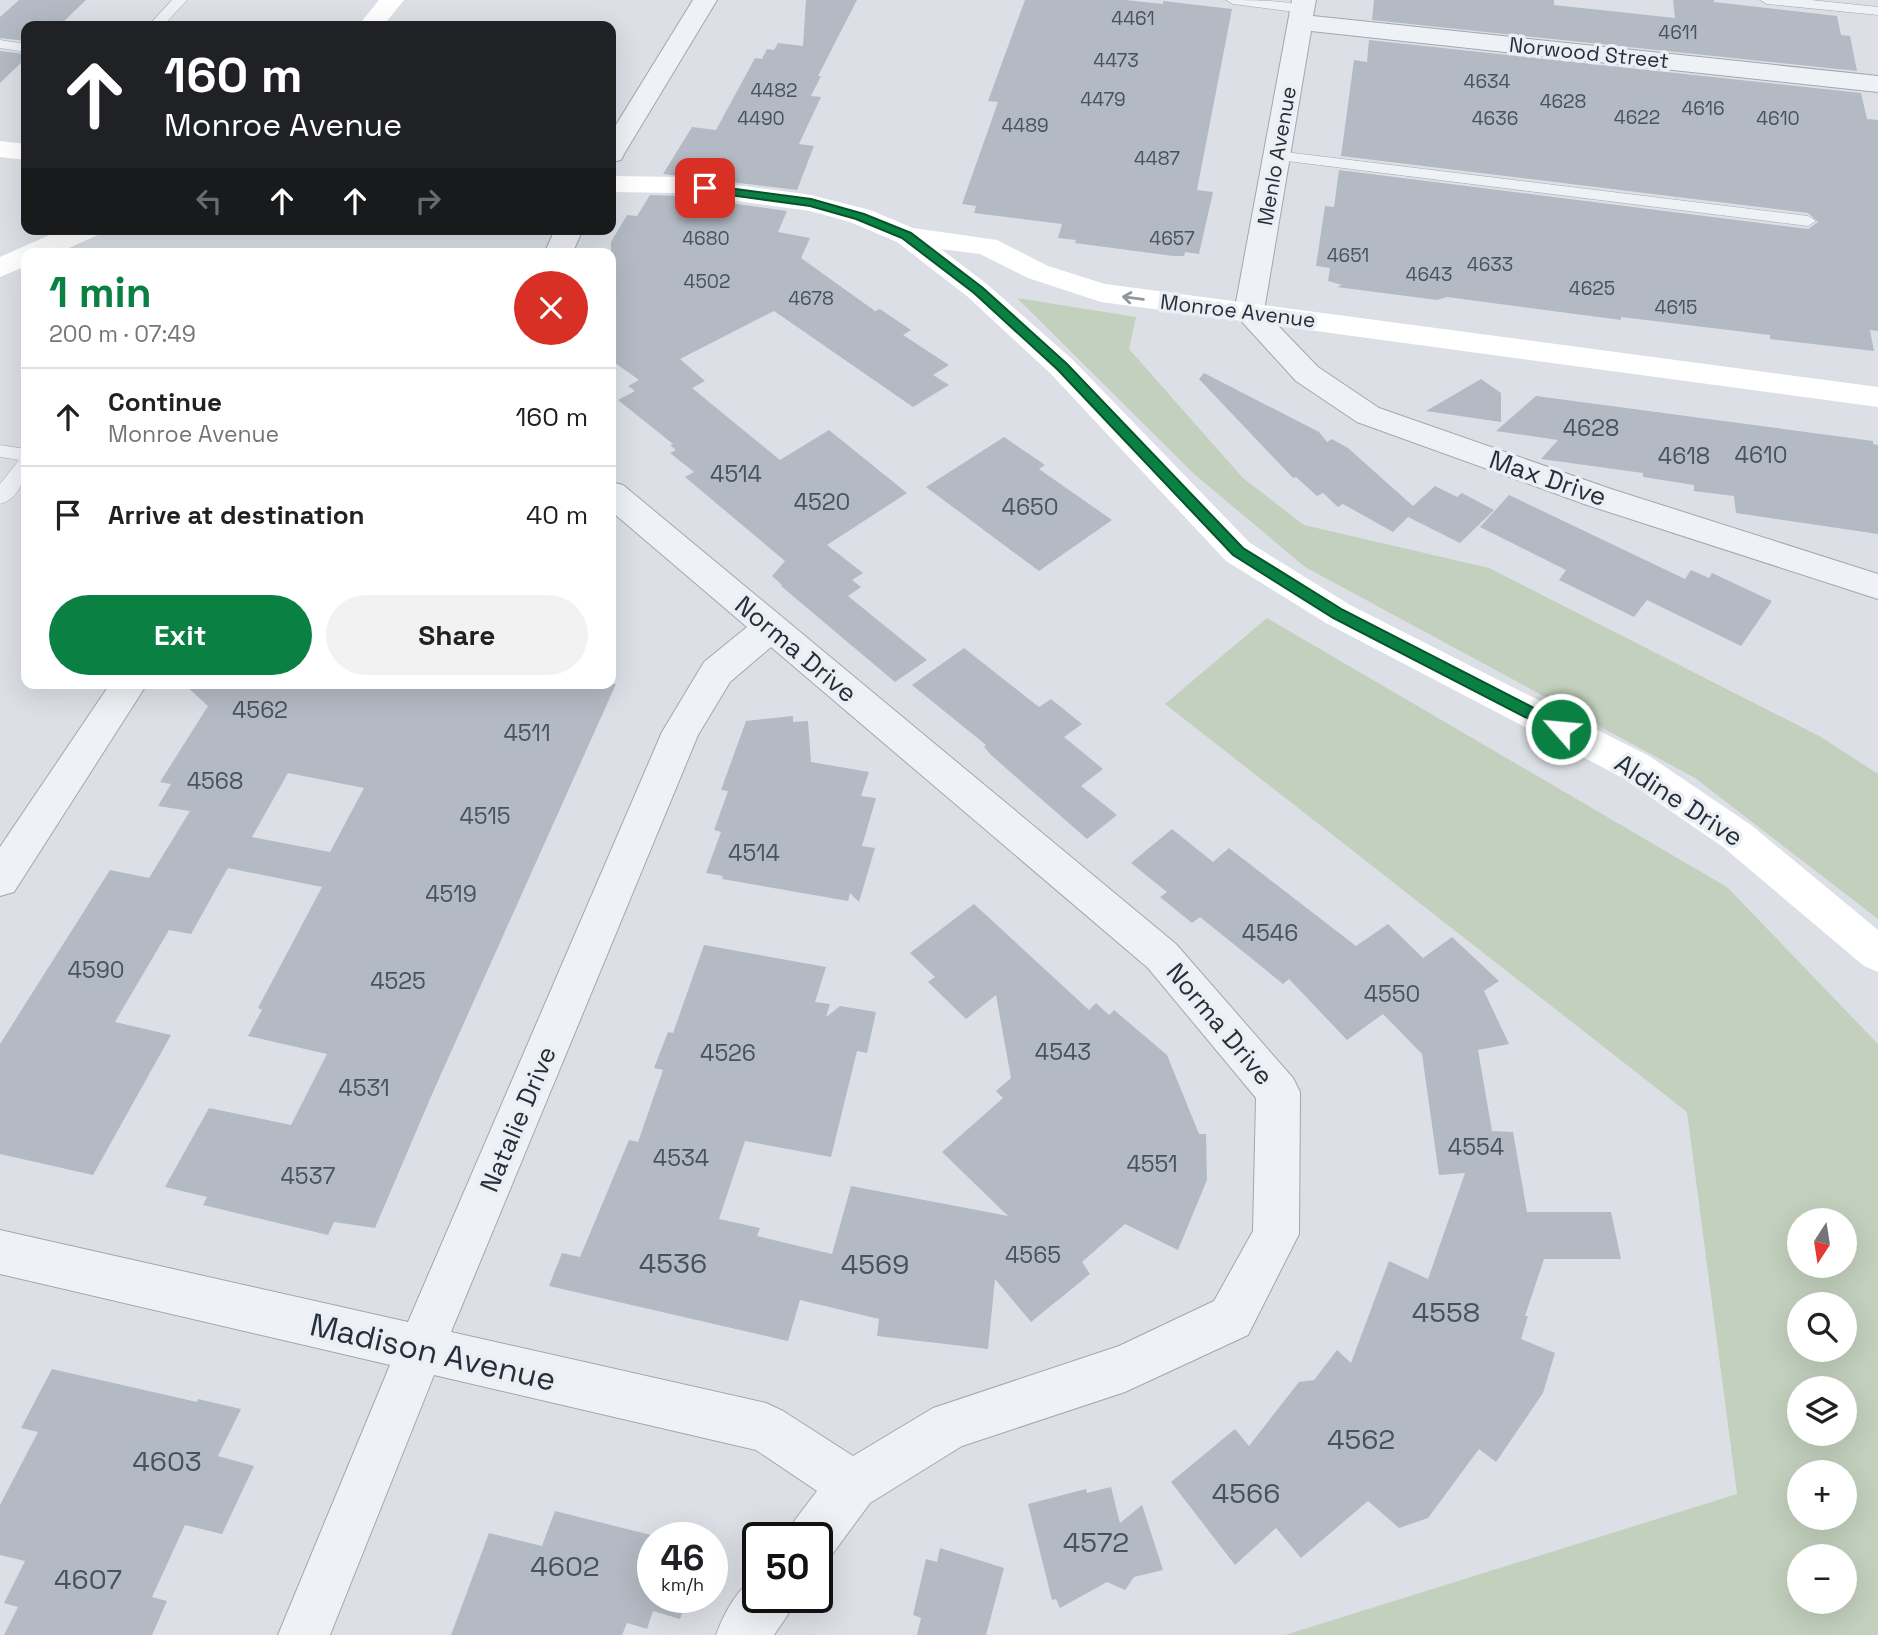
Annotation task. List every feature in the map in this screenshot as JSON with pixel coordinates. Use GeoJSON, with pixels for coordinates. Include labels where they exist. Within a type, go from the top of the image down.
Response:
{"type":"FeatureCollection","features":[{"type":"Feature","properties":{"kind":"main road"},"geometry":{"type":"LineString","coordinates":[[374,21],[392,0]]}},
{"type":"Feature","properties":{"kind":"main road"},"geometry":{"type":"LineString","coordinates":[[0,149],[21,151]]}},
{"type":"Feature","properties":{"kind":"main road","name":"Monroe Avenue"},"geometry":{"type":"LineString","coordinates":[[616,184],[678,185],[811,202],[860,216],[906,236],[987,246],[1038,272],[1101,293],[1878,397]]}},
{"type":"Feature","properties":{"kind":"main road"},"geometry":{"type":"LineString","coordinates":[[44,248],[74,235]]}},
{"type":"Feature","properties":{"kind":"main road","name":"Aldine Drive"},"geometry":{"type":"LineString","coordinates":[[906,236],[978,291],[1062,367],[1238,552],[1338,614],[1636,767],[1737,836],[1878,954]]}},
{"type":"Feature","properties":{"kind":"main road"},"geometry":{"type":"LineString","coordinates":[[0,268],[21,258]]}},
{"type":"Feature","properties":{"kind":"street"},"geometry":{"type":"LineString","coordinates":[[616,140],[705,0]]}},
{"type":"Feature","properties":{"kind":"street","name":"Norwood Street"},"geometry":{"type":"LineString","coordinates":[[1302,10],[1878,84]]}},
{"type":"Feature","properties":{"kind":"street","name":"Menlo Avenue"},"geometry":{"type":"LineString","coordinates":[[1250,313],[1302,10]]}},
{"type":"Feature","properties":{"kind":"street","name":"Max Drive"},"geometry":{"type":"LineString","coordinates":[[1250,313],[1307,374],[1368,415],[1599,497],[1878,587]]}},
{"type":"Feature","properties":{"kind":"street","name":"Norma Drive"},"geometry":{"type":"LineString","coordinates":[[616,497],[1162,956],[1278,1093],[1276,1234],[1231,1318],[1125,1368],[950,1425],[852,1485],[825,1522]]}},
{"type":"Feature","properties":{"kind":"street","name":"Natalie Drive"},"geometry":{"type":"LineString","coordinates":[[304,1635],[421,1349],[681,732],[717,672],[770,628]]}},
{"type":"Feature","properties":{"kind":"street"},"geometry":{"type":"LineString","coordinates":[[0,880],[126,689]]}},
{"type":"Feature","properties":{"kind":"street","name":"Madison Avenue"},"geometry":{"type":"LineString","coordinates":[[0,1252],[766,1428],[852,1485]]}},
{"type":"Feature","properties":{"kind":"street"},"geometry":{"type":"LineString","coordinates":[[742,1635],[758,1613]]}},
{"type":"Feature","properties":{"kind":"lane"},"geometry":{"type":"LineString","coordinates":[[160,21],[180,0]]}},
{"type":"Feature","properties":{"kind":"lane"},"geometry":{"type":"LineString","coordinates":[[1233,0],[1302,10]]}},
{"type":"Feature","properties":{"kind":"lane"},"geometry":{"type":"LineString","coordinates":[[1767,0],[1878,11]]}},
{"type":"Feature","properties":{"kind":"lane"},"geometry":{"type":"LineString","coordinates":[[0,44],[21,47]]}},
{"type":"Feature","properties":{"kind":"lane"},"geometry":{"type":"LineString","coordinates":[[1277,156],[1808,221]]}},
{"type":"Feature","properties":{"kind":"lane"},"geometry":{"type":"LineString","coordinates":[[0,451],[21,454]]}},
{"type":"Feature","properties":{"kind":"lane"},"geometry":{"type":"LineString","coordinates":[[0,497],[21,472]]}},
{"type":"Feature","properties":{"kind":"green space"},"geometry":{"type":"Polygon","coordinates":[[[1017,298],[1136,317],[1129,349],[1243,478],[1304,525],[1489,568],[1821,737],[1878,774],[1878,919],[1695,778],[1305,567],[1194,474],[1017,298]]]}},
{"type":"Feature","properties":{"kind":"green space"},"geometry":{"type":"Polygon","coordinates":[[[1267,618],[1727,887],[1878,1044],[1878,1635],[1285,1635],[1737,1494],[1687,1112],[1165,704],[1267,618]]]}},
{"type":"Feature","properties":{"kind":"building"},"geometry":{"type":"Polygon","coordinates":[[[19,0],[86,0],[64,21],[21,21],[21,40],[0,38],[0,17],[19,0]]]}},
{"type":"Feature","properties":{"kind":"building"},"geometry":{"type":"Polygon","coordinates":[[[806,0],[857,0],[818,76],[821,76],[811,96],[821,97],[799,144],[814,146],[797,190],[663,174],[692,127],[716,130],[755,58],[762,59],[767,49],[774,50],[778,43],[803,46],[806,0]]]}},
{"type":"Feature","properties":{"kind":"building"},"geometry":{"type":"Polygon","coordinates":[[[1025,0],[1125,0],[1163,4],[1163,1],[1232,9],[1197,190],[1213,192],[1199,254],[1185,252],[1184,256],[1173,256],[1075,243],[1076,240],[1058,238],[1062,224],[974,213],[976,206],[962,204],[998,102],[988,101],[1025,0]]]}},
{"type":"Feature","properties":{"kind":"building"},"geometry":{"type":"Polygon","coordinates":[[[1374,0],[1554,0],[1554,5],[1675,18],[1673,0],[1714,0],[1837,16],[1841,35],[1850,36],[1857,71],[1372,20],[1374,0]]]}},
{"type":"Feature","properties":{"kind":"building"},"geometry":{"type":"Polygon","coordinates":[[[1369,40],[1861,93],[1867,119],[1878,120],[1878,331],[1870,330],[1874,351],[1621,317],[1621,320],[1447,297],[1437,300],[1337,287],[1342,285],[1328,281],[1330,268],[1316,266],[1325,206],[1334,207],[1339,170],[1808,229],[1818,222],[1808,213],[1341,156],[1354,60],[1367,62],[1369,40]]]}},
{"type":"Feature","properties":{"kind":"building"},"geometry":{"type":"Polygon","coordinates":[[[0,51],[21,53],[21,63],[0,83],[0,51]]]}},
{"type":"Feature","properties":{"kind":"building"},"geometry":{"type":"Polygon","coordinates":[[[650,195],[678,196],[787,211],[778,232],[810,238],[801,258],[875,311],[880,309],[911,330],[903,335],[949,365],[933,375],[949,385],[913,407],[774,311],[680,359],[705,381],[692,388],[780,460],[829,430],[907,493],[827,545],[863,573],[852,580],[861,587],[848,596],[927,660],[895,682],[781,586],[772,576],[785,561],[685,477],[694,472],[670,453],[676,450],[670,445],[673,444],[618,400],[635,391],[628,386],[639,380],[616,364],[616,248],[611,248],[611,242],[627,215],[637,216],[650,195]]]}},
{"type":"Feature","properties":{"kind":"building"},"geometry":{"type":"Polygon","coordinates":[[[1204,373],[1319,432],[1327,442],[1332,439],[1348,448],[1413,506],[1435,486],[1457,497],[1462,493],[1494,510],[1460,543],[1408,517],[1393,532],[1343,504],[1338,507],[1323,493],[1317,496],[1296,477],[1293,478],[1199,379],[1204,373]]]}},
{"type":"Feature","properties":{"kind":"building"},"geometry":{"type":"Polygon","coordinates":[[[1481,379],[1501,393],[1501,422],[1426,411],[1481,379]]]}},
{"type":"Feature","properties":{"kind":"building"},"geometry":{"type":"Polygon","coordinates":[[[1536,396],[1873,441],[1873,444],[1878,445],[1878,534],[1736,513],[1734,496],[1694,491],[1694,485],[1643,477],[1643,473],[1541,459],[1558,440],[1496,431],[1536,396]]]}},
{"type":"Feature","properties":{"kind":"building"},"geometry":{"type":"Polygon","coordinates":[[[1004,437],[1045,465],[1039,469],[1112,520],[1039,571],[926,487],[1004,437]]]}},
{"type":"Feature","properties":{"kind":"building"},"geometry":{"type":"Polygon","coordinates":[[[1509,495],[1685,579],[1691,570],[1709,578],[1712,573],[1772,601],[1741,646],[1647,600],[1634,617],[1559,580],[1566,570],[1480,527],[1509,495]]]}},
{"type":"Feature","properties":{"kind":"building"},"geometry":{"type":"Polygon","coordinates":[[[964,648],[1039,707],[1051,699],[1082,724],[1064,737],[1103,769],[1081,786],[1117,815],[1087,839],[991,755],[984,747],[986,745],[912,685],[964,648]]]}},
{"type":"Feature","properties":{"kind":"building"},"geometry":{"type":"Polygon","coordinates":[[[189,689],[614,689],[375,1228],[334,1222],[328,1235],[203,1205],[207,1197],[165,1187],[209,1108],[291,1125],[327,1054],[248,1036],[262,1010],[258,1008],[322,887],[228,868],[191,934],[169,930],[115,1022],[171,1035],[93,1175],[0,1154],[0,1044],[110,870],[149,878],[190,811],[158,806],[171,784],[160,782],[208,706],[189,689]],[[288,773],[252,837],[330,852],[364,788],[288,773]]]}},
{"type":"Feature","properties":{"kind":"building"},"geometry":{"type":"Polygon","coordinates":[[[793,716],[793,722],[808,721],[811,762],[869,772],[861,796],[876,798],[862,846],[875,848],[859,902],[850,893],[848,901],[722,879],[723,876],[706,873],[721,832],[714,830],[728,791],[721,790],[746,721],[793,716]]]}},
{"type":"Feature","properties":{"kind":"building"},"geometry":{"type":"Polygon","coordinates":[[[1172,829],[1213,862],[1229,848],[1356,946],[1388,924],[1423,958],[1452,937],[1499,981],[1484,991],[1509,1044],[1478,1050],[1492,1131],[1513,1132],[1527,1212],[1611,1212],[1621,1259],[1544,1259],[1525,1316],[1528,1316],[1521,1339],[1555,1353],[1543,1393],[1496,1462],[1479,1449],[1428,1518],[1399,1528],[1368,1501],[1301,1558],[1276,1528],[1235,1565],[1171,1482],[1235,1429],[1249,1446],[1299,1382],[1314,1380],[1337,1350],[1351,1363],[1389,1261],[1428,1279],[1465,1173],[1439,1175],[1422,1054],[1383,1014],[1347,1040],[1289,979],[1283,984],[1200,917],[1192,923],[1160,897],[1167,892],[1131,863],[1172,829]]]}},
{"type":"Feature","properties":{"kind":"building"},"geometry":{"type":"Polygon","coordinates":[[[974,904],[1089,1010],[1096,1003],[1109,1015],[1114,1010],[1167,1055],[1199,1134],[1206,1134],[1207,1180],[1178,1250],[1125,1224],[1082,1262],[1090,1274],[1031,1322],[995,1279],[988,1349],[877,1336],[879,1319],[800,1300],[788,1341],[549,1286],[562,1253],[580,1257],[629,1140],[638,1142],[663,1070],[654,1068],[668,1032],[673,1033],[704,945],[826,967],[815,1002],[830,1004],[826,1017],[840,1006],[876,1012],[867,1053],[857,1051],[831,1157],[745,1141],[719,1219],[760,1228],[757,1236],[832,1254],[851,1186],[1008,1216],[942,1152],[1003,1098],[996,1091],[1011,1078],[996,995],[966,1019],[928,982],[935,977],[910,953],[974,904]]]}},
{"type":"Feature","properties":{"kind":"building"},"geometry":{"type":"Polygon","coordinates":[[[52,1369],[197,1402],[198,1399],[241,1409],[218,1456],[254,1466],[222,1534],[185,1525],[152,1597],[167,1601],[152,1635],[4,1635],[18,1607],[4,1603],[25,1561],[0,1555],[0,1505],[38,1432],[21,1428],[52,1369]]]}},
{"type":"Feature","properties":{"kind":"building"},"geometry":{"type":"Polygon","coordinates":[[[1111,1487],[1120,1523],[1142,1505],[1163,1570],[1134,1577],[1125,1590],[1107,1582],[1060,1608],[1056,1599],[1052,1600],[1028,1504],[1086,1489],[1087,1493],[1111,1487]]]}},
{"type":"Feature","properties":{"kind":"building"},"geometry":{"type":"Polygon","coordinates":[[[555,1511],[637,1532],[637,1613],[652,1613],[647,1629],[627,1623],[622,1635],[451,1635],[489,1533],[542,1546],[555,1511]]]}},
{"type":"Feature","properties":{"kind":"building"},"geometry":{"type":"Polygon","coordinates":[[[940,1548],[1004,1568],[986,1635],[917,1635],[921,1618],[913,1615],[926,1559],[937,1562],[940,1548]]]}},
{"type":"Feature","properties":{"kind":"building"},"geometry":{"type":"Polygon","coordinates":[[[660,1613],[682,1613],[680,1619],[660,1613]]]}},
{"type":"Feature","properties":{"kind":"route"},"geometry":{"type":"LineString","coordinates":[[705,188],[811,202],[860,216],[906,236],[978,291],[1062,367],[1238,552],[1338,614],[1561,729]]}}]}
